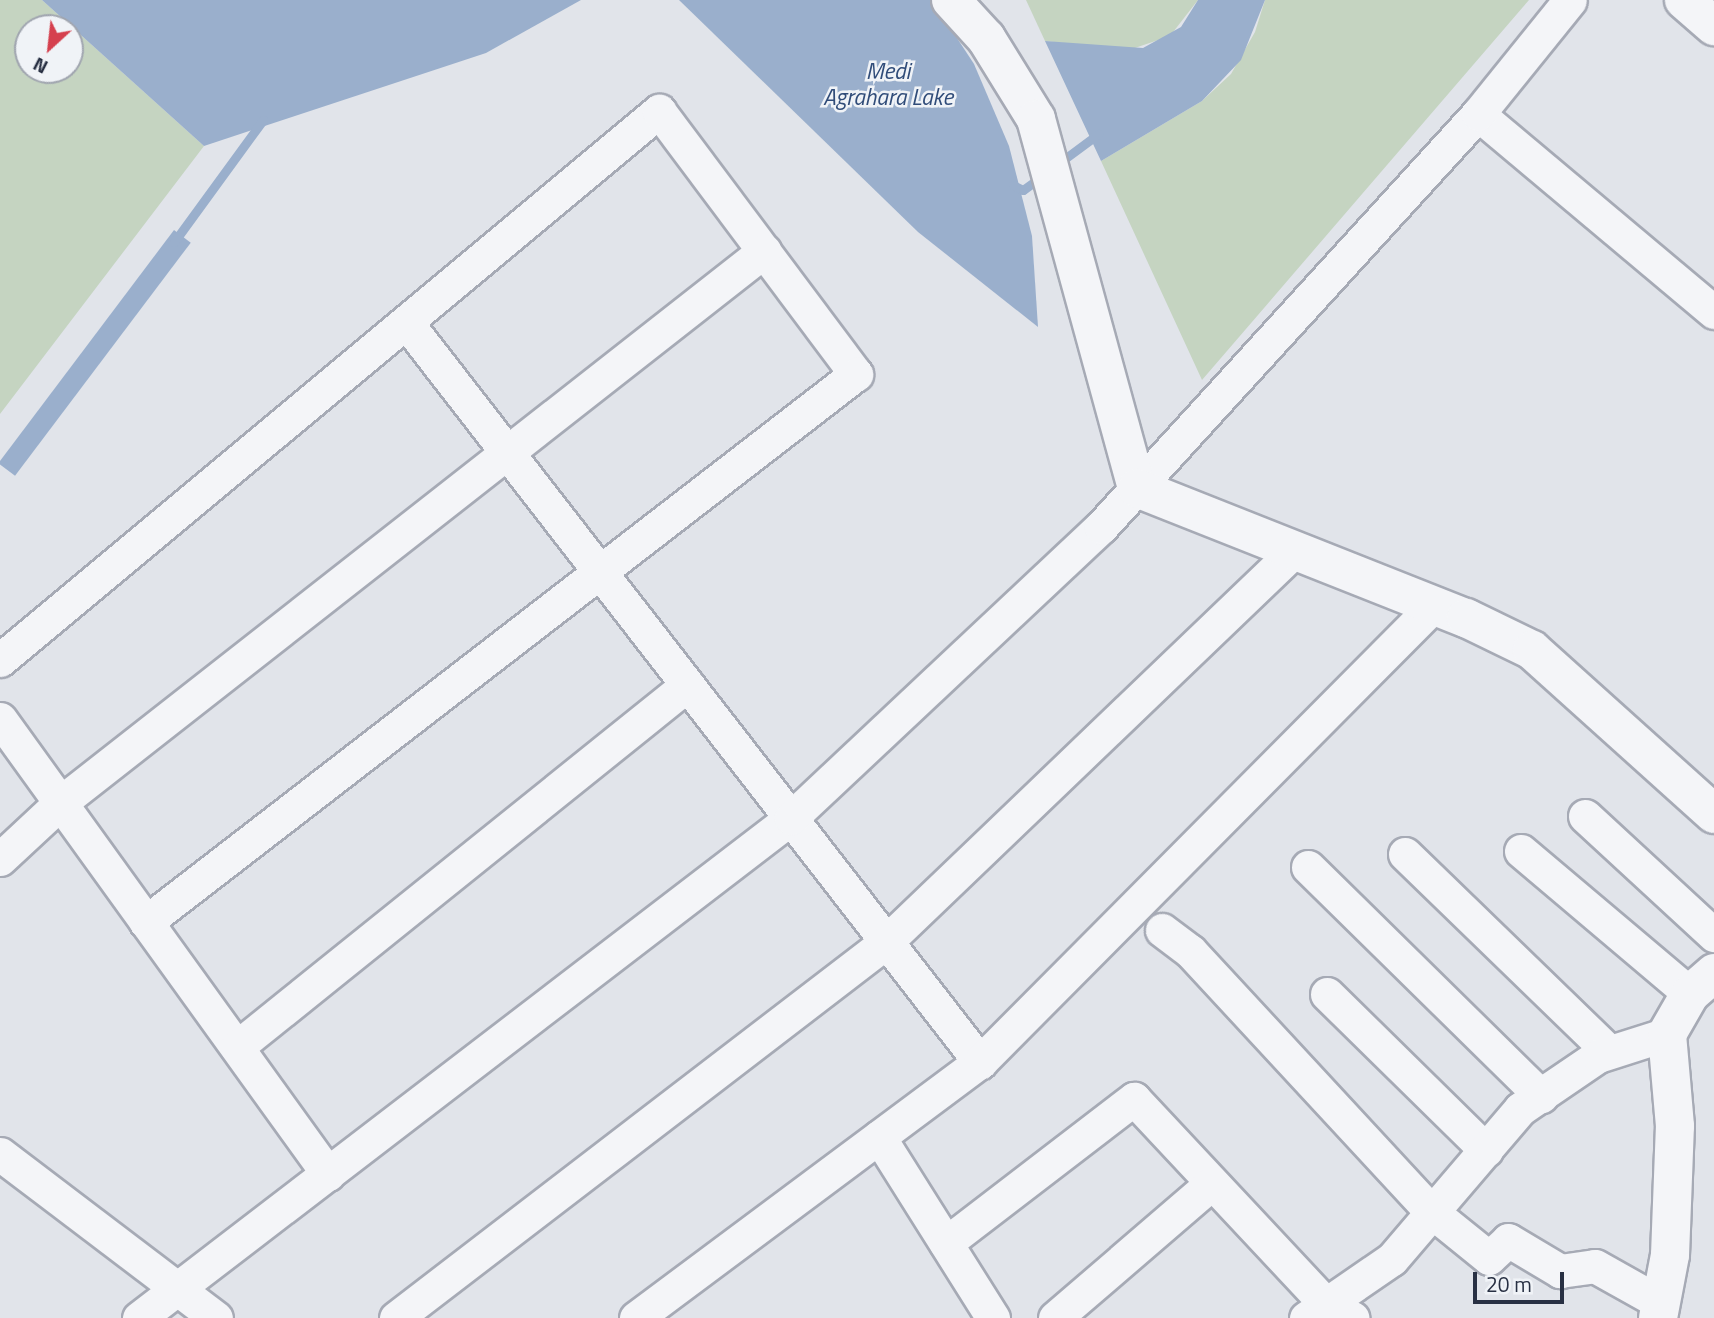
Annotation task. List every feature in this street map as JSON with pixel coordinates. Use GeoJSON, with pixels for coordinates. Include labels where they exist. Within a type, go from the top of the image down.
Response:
{"type":"FeatureCollection","features":[{"type":"Feature","properties":{"kind":"street"},"geometry":{"type":"LineString","coordinates":[[951,0],[986,38],[1036,119],[1137,488]]}},
{"type":"Feature","properties":{"kind":"street"},"geometry":{"type":"LineString","coordinates":[[139,1318],[791,818],[1137,488],[1478,114],[1570,0]]}},
{"type":"Feature","properties":{"kind":"street"},"geometry":{"type":"LineString","coordinates":[[1684,0],[1714,26]]}},
{"type":"Feature","properties":{"kind":"street"},"geometry":{"type":"LineString","coordinates":[[0,660],[659,111],[856,374],[146,922]]}},
{"type":"Feature","properties":{"kind":"street"},"geometry":{"type":"LineString","coordinates":[[1478,114],[1714,312]]}},
{"type":"Feature","properties":{"kind":"street"},"geometry":{"type":"LineString","coordinates":[[0,859],[61,803],[764,251]]}},
{"type":"Feature","properties":{"kind":"street"},"geometry":{"type":"LineString","coordinates":[[406,322],[980,1062]]}},
{"type":"Feature","properties":{"kind":"street"},"geometry":{"type":"LineString","coordinates":[[1137,488],[1434,605],[1532,650],[1714,814]]}},
{"type":"Feature","properties":{"kind":"street"},"geometry":{"type":"LineString","coordinates":[[396,1318],[887,942],[1295,550]]}},
{"type":"Feature","properties":{"kind":"street"},"geometry":{"type":"LineString","coordinates":[[636,1318],[980,1062],[1434,605]]}},
{"type":"Feature","properties":{"kind":"street"},"geometry":{"type":"LineString","coordinates":[[237,1047],[687,685]]}},
{"type":"Feature","properties":{"kind":"street"},"geometry":{"type":"LineString","coordinates":[[0,719],[328,1174]]}},
{"type":"Feature","properties":{"kind":"street"},"geometry":{"type":"LineString","coordinates":[[1585,816],[1714,935]]}},
{"type":"Feature","properties":{"kind":"street"},"geometry":{"type":"LineString","coordinates":[[946,1243],[1134,1099],[1328,1313],[1392,1259],[1520,1109],[1609,1052],[1667,1034],[1702,984],[1521,851]]}},
{"type":"Feature","properties":{"kind":"street"},"geometry":{"type":"LineString","coordinates":[[1405,854],[1609,1052]]}},
{"type":"Feature","properties":{"kind":"street"},"geometry":{"type":"LineString","coordinates":[[1308,867],[1541,1096]]}},
{"type":"Feature","properties":{"kind":"street"},"geometry":{"type":"LineString","coordinates":[[1162,930],[1190,951],[1432,1212],[1489,1258],[1508,1240],[1560,1271],[1595,1266],[1660,1310],[1670,1255],[1675,1126],[1667,1034]]}},
{"type":"Feature","properties":{"kind":"street"},"geometry":{"type":"LineString","coordinates":[[1327,994],[1486,1150]]}},
{"type":"Feature","properties":{"kind":"street"},"geometry":{"type":"LineString","coordinates":[[879,1136],[993,1318]]}},
{"type":"Feature","properties":{"kind":"street"},"geometry":{"type":"LineString","coordinates":[[0,1154],[216,1318]]}},
{"type":"Feature","properties":{"kind":"street"},"geometry":{"type":"LineString","coordinates":[[1055,1318],[1212,1183]]}},
{"type":"Feature","properties":{"kind":"green space"},"geometry":{"type":"Polygon","coordinates":[[[0,0],[42,0],[58,14],[14,14],[14,84],[84,84],[84,38],[204,146],[0,414],[0,0]]]}},
{"type":"Feature","properties":{"kind":"green space"},"geometry":{"type":"Polygon","coordinates":[[[1026,0],[1198,0],[1170,36],[1129,50],[1045,41],[1026,0]]]}},
{"type":"Feature","properties":{"kind":"green space"},"geometry":{"type":"Polygon","coordinates":[[[1265,0],[1529,0],[1202,380],[1101,161],[1202,101],[1231,74],[1255,32],[1265,0]]]}},
{"type":"Feature","properties":{"kind":"water"},"geometry":{"type":"Polygon","coordinates":[[[42,0],[581,0],[486,53],[204,146],[84,38],[84,14],[58,14],[42,0]]]}},
{"type":"Feature","properties":{"kind":"water","name":"Medi Agrahara Lake"},"geometry":{"type":"Polygon","coordinates":[[[679,0],[932,0],[974,64],[1009,146],[1032,236],[1038,327],[918,232],[679,0]]]}},
{"type":"Feature","properties":{"kind":"water"},"geometry":{"type":"Polygon","coordinates":[[[1198,0],[1265,0],[1241,60],[1202,101],[1101,161],[1045,41],[1143,48],[1181,27],[1198,0]]]}},
{"type":"Feature","properties":{"kind":"water"},"geometry":{"type":"Polygon","coordinates":[[[174,230],[191,243],[15,476],[0,465],[0,461],[174,230]]]}},
{"type":"Feature","properties":{"kind":"waterway"},"geometry":{"type":"LineString","coordinates":[[174,242],[263,120]]}},
{"type":"Feature","properties":{"kind":"waterway"},"geometry":{"type":"LineString","coordinates":[[1059,163],[1098,134]]}},
{"type":"Feature","properties":{"kind":"waterway"},"geometry":{"type":"LineString","coordinates":[[1013,185],[1023,190],[1042,176]]}}]}
